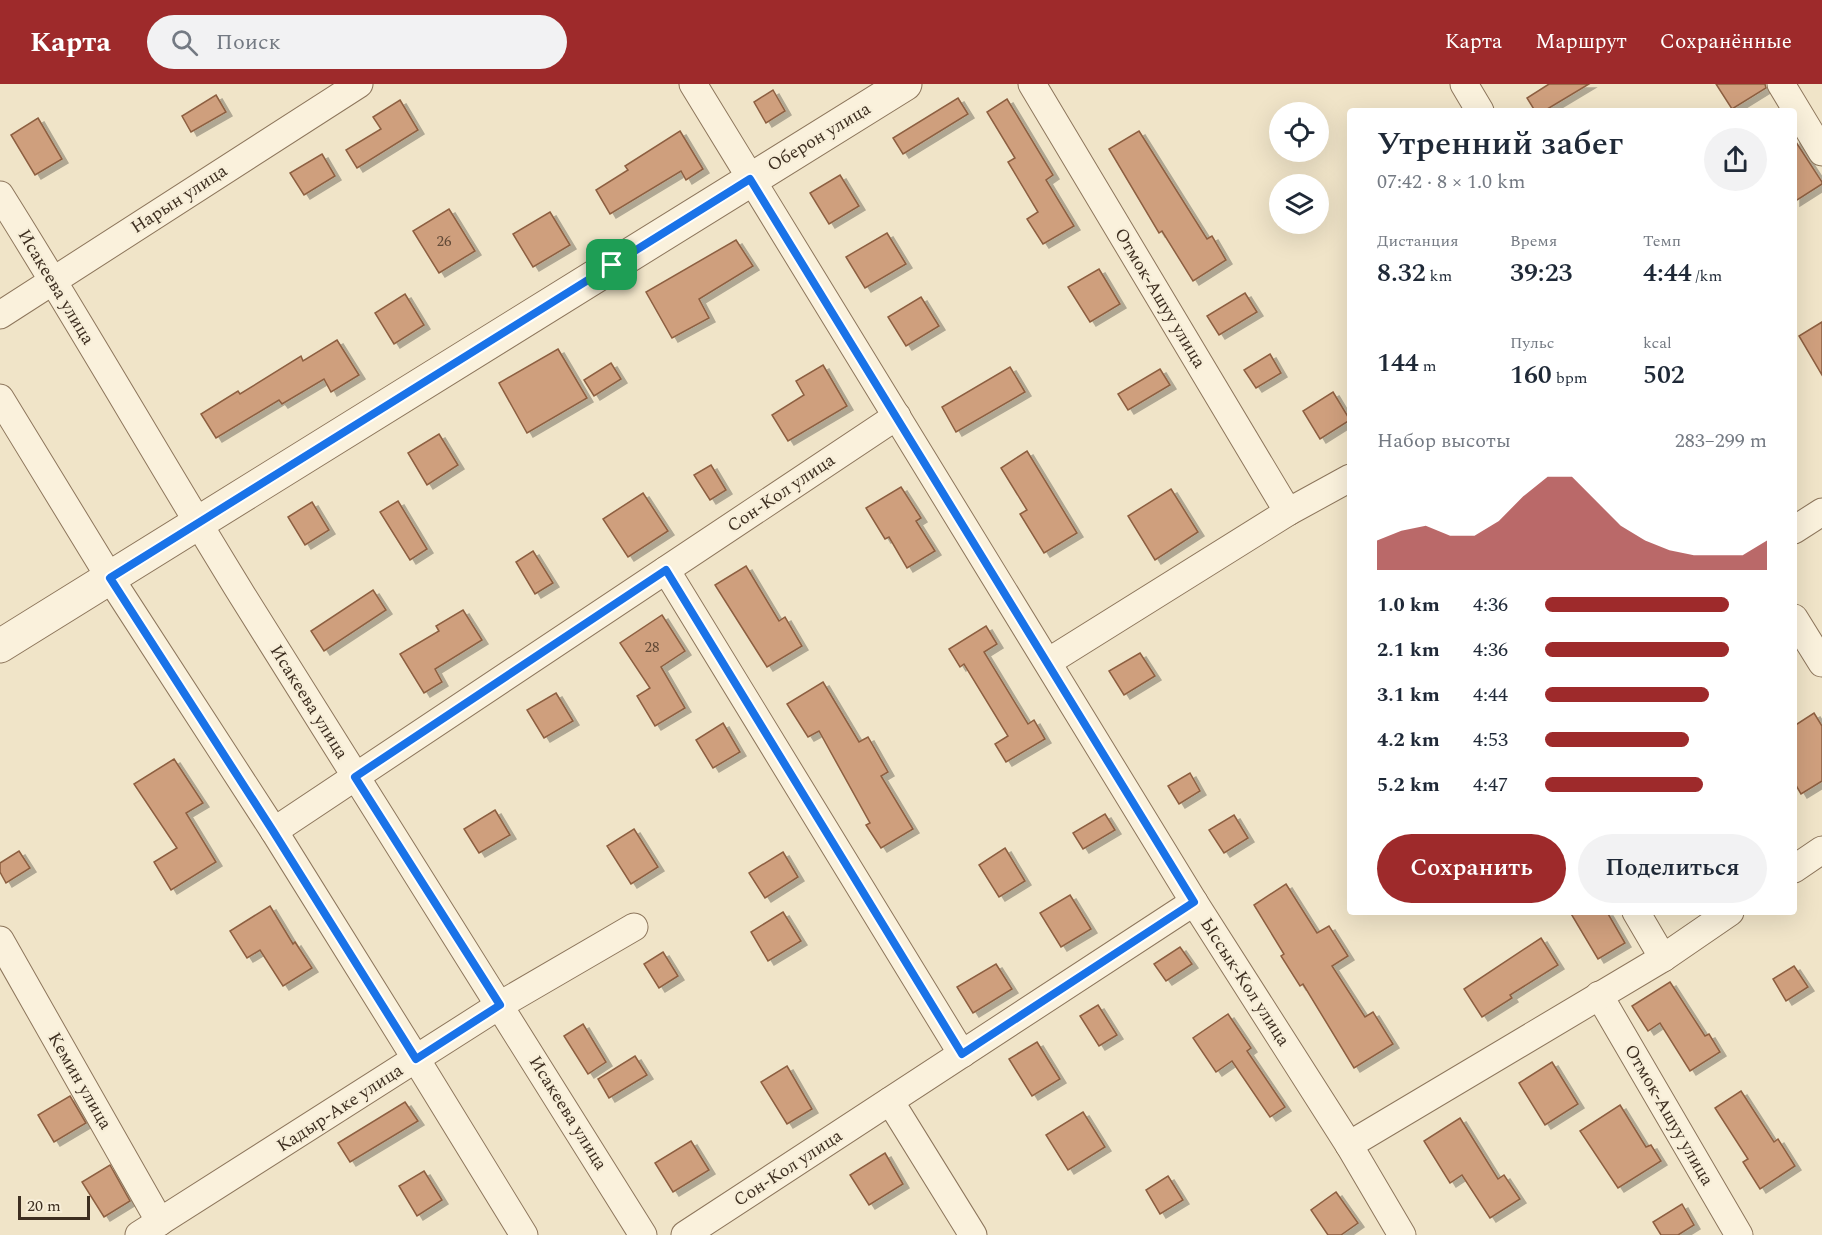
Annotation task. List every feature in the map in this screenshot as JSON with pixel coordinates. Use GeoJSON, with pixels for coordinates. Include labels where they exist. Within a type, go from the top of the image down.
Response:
{"type":"FeatureCollection","features":[{"type":"Feature","properties":{"kind":"street","name":"Нарын улица"},"geometry":{"type":"LineString","coordinates":[[0,315],[359,84]]}},
{"type":"Feature","properties":{"kind":"street","name":"Ыссык-Кол улица"},"geometry":{"type":"LineString","coordinates":[[693,84],[1194,902],[1349,1145],[1402,1235]]}},
{"type":"Feature","properties":{"kind":"street","name":"Оберон улица"},"geometry":{"type":"LineString","coordinates":[[0,646],[905,84]]}},
{"type":"Feature","properties":{"kind":"street","name":"Отмок-Ашуу улица"},"geometry":{"type":"LineString","coordinates":[[1032,84],[1288,512]]}},
{"type":"Feature","properties":{"kind":"street"},"geometry":{"type":"LineString","coordinates":[[1464,84],[1478,108]]}},
{"type":"Feature","properties":{"kind":"street"},"geometry":{"type":"LineString","coordinates":[[1780,84],[1795,108]]}},
{"type":"Feature","properties":{"kind":"street"},"geometry":{"type":"LineString","coordinates":[[1797,112],[1822,152]]}},
{"type":"Feature","properties":{"kind":"street","name":"Исакеева улица"},"geometry":{"type":"LineString","coordinates":[[0,195],[197,522],[643,1235]]}},
{"type":"Feature","properties":{"kind":"street"},"geometry":{"type":"LineString","coordinates":[[0,398],[110,578],[273,831],[524,1235]]}},
{"type":"Feature","properties":{"kind":"street","name":"Сон-Кол улица"},"geometry":{"type":"LineString","coordinates":[[273,831],[897,416]]}},
{"type":"Feature","properties":{"kind":"street"},"geometry":{"type":"LineString","coordinates":[[1048,662],[1288,512],[1347,480]]}},
{"type":"Feature","properties":{"kind":"street"},"geometry":{"type":"LineString","coordinates":[[1797,528],[1822,512]]}},
{"type":"Feature","properties":{"kind":"street"},"geometry":{"type":"LineString","coordinates":[[666,570],[962,1054]]}},
{"type":"Feature","properties":{"kind":"street"},"geometry":{"type":"LineString","coordinates":[[1797,623],[1822,663]]}},
{"type":"Feature","properties":{"kind":"street"},"geometry":{"type":"LineString","coordinates":[[1797,867],[1822,850]]}},
{"type":"Feature","properties":{"kind":"street","name":"Сон-Кол улица"},"geometry":{"type":"LineString","coordinates":[[685,1235],[1194,902]]}},
{"type":"Feature","properties":{"kind":"street"},"geometry":{"type":"LineString","coordinates":[[1638,915],[1663,958]]}},
{"type":"Feature","properties":{"kind":"street"},"geometry":{"type":"LineString","coordinates":[[1349,1145],[1663,958],[1726,915]]}},
{"type":"Feature","properties":{"kind":"street","name":"Кадыр-Аке улица"},"geometry":{"type":"LineString","coordinates":[[150,1228],[500,1005],[634,927]]}},
{"type":"Feature","properties":{"kind":"street","name":"Кемин улица"},"geometry":{"type":"LineString","coordinates":[[0,940],[150,1228]]}},
{"type":"Feature","properties":{"kind":"street","name":"Отмок-Ашуу улица"},"geometry":{"type":"LineString","coordinates":[[1599,995],[1739,1235]]}},
{"type":"Feature","properties":{"kind":"street"},"geometry":{"type":"LineString","coordinates":[[890,1101],[973,1235]]}},
{"type":"Feature","properties":{"kind":"building"},"geometry":{"type":"Polygon","coordinates":[[[1549,84],[1589,84],[1549,108],[1533,108],[1527,98],[1549,84]]]}},
{"type":"Feature","properties":{"kind":"building"},"geometry":{"type":"Polygon","coordinates":[[[1716,84],[1765,84],[1766,88],[1731,108],[1716,84]]]}},
{"type":"Feature","properties":{"kind":"building"},"geometry":{"type":"Polygon","coordinates":[[[773,90],[785,111],[766,123],[754,102],[773,90]]]}},
{"type":"Feature","properties":{"kind":"building"},"geometry":{"type":"Polygon","coordinates":[[[216,95],[226,112],[191,132],[182,116],[216,95]]]}},
{"type":"Feature","properties":{"kind":"building"},"geometry":{"type":"Polygon","coordinates":[[[958,98],[968,114],[903,154],[893,138],[958,98]]]}},
{"type":"Feature","properties":{"kind":"building"},"geometry":{"type":"Polygon","coordinates":[[[1007,99],[1053,175],[1046,180],[1074,226],[1043,244],[1027,219],[1038,212],[1008,162],[1015,158],[987,112],[1007,99]]]}},
{"type":"Feature","properties":{"kind":"building"},"geometry":{"type":"Polygon","coordinates":[[[400,100],[418,130],[357,168],[346,150],[381,129],[373,117],[400,100]]]}},
{"type":"Feature","properties":{"kind":"building"},"geometry":{"type":"Polygon","coordinates":[[[38,118],[62,159],[35,175],[11,135],[38,118]]]}},
{"type":"Feature","properties":{"kind":"building"},"geometry":{"type":"Polygon","coordinates":[[[680,131],[703,169],[686,180],[681,171],[610,214],[596,190],[628,170],[625,166],[680,131]]]}},
{"type":"Feature","properties":{"kind":"building"},"geometry":{"type":"Polygon","coordinates":[[[1139,131],[1207,239],[1212,236],[1226,260],[1193,281],[1162,231],[1159,233],[1109,149],[1139,131]]]}},
{"type":"Feature","properties":{"kind":"building"},"geometry":{"type":"Polygon","coordinates":[[[1797,144],[1822,182],[1797,200],[1797,144]]]}},
{"type":"Feature","properties":{"kind":"building"},"geometry":{"type":"Polygon","coordinates":[[[322,154],[335,176],[304,195],[290,173],[322,154]]]}},
{"type":"Feature","properties":{"kind":"building"},"geometry":{"type":"Polygon","coordinates":[[[840,175],[859,206],[829,224],[810,193],[840,175]]]}},
{"type":"Feature","properties":{"kind":"building"},"geometry":{"type":"Polygon","coordinates":[[[449,209],[475,251],[439,273],[413,231],[449,209]]]}},
{"type":"Feature","properties":{"kind":"building"},"geometry":{"type":"Polygon","coordinates":[[[550,212],[570,245],[533,267],[513,234],[550,212]]]}},
{"type":"Feature","properties":{"kind":"building"},"geometry":{"type":"Polygon","coordinates":[[[887,233],[906,264],[865,288],[846,257],[887,233]]]}},
{"type":"Feature","properties":{"kind":"building"},"geometry":{"type":"Polygon","coordinates":[[[736,240],[753,266],[699,299],[709,318],[672,338],[646,292],[736,240]]]}},
{"type":"Feature","properties":{"kind":"building"},"geometry":{"type":"Polygon","coordinates":[[[1099,269],[1120,304],[1090,322],[1068,287],[1099,269]]]}},
{"type":"Feature","properties":{"kind":"building"},"geometry":{"type":"Polygon","coordinates":[[[1245,293],[1257,312],[1219,335],[1207,316],[1245,293]]]}},
{"type":"Feature","properties":{"kind":"building"},"geometry":{"type":"Polygon","coordinates":[[[405,294],[424,325],[394,344],[375,313],[405,294]]]}},
{"type":"Feature","properties":{"kind":"building"},"geometry":{"type":"Polygon","coordinates":[[[921,297],[939,326],[906,346],[888,317],[921,297]]]}},
{"type":"Feature","properties":{"kind":"building"},"geometry":{"type":"Polygon","coordinates":[[[1822,322],[1822,375],[1799,336],[1822,322]]]}},
{"type":"Feature","properties":{"kind":"building"},"geometry":{"type":"Polygon","coordinates":[[[337,340],[359,375],[331,392],[324,379],[282,404],[279,400],[216,438],[201,414],[238,391],[240,394],[301,356],[303,361],[337,340]]]}},
{"type":"Feature","properties":{"kind":"building"},"geometry":{"type":"Polygon","coordinates":[[[558,349],[587,398],[527,433],[499,383],[558,349]]]}},
{"type":"Feature","properties":{"kind":"building"},"geometry":{"type":"Polygon","coordinates":[[[1270,354],[1281,373],[1256,388],[1244,370],[1270,354]]]}},
{"type":"Feature","properties":{"kind":"building"},"geometry":{"type":"Polygon","coordinates":[[[611,363],[621,379],[594,396],[584,380],[611,363]]]}},
{"type":"Feature","properties":{"kind":"building"},"geometry":{"type":"Polygon","coordinates":[[[823,365],[847,406],[788,441],[772,415],[804,395],[796,381],[823,365]]]}},
{"type":"Feature","properties":{"kind":"building"},"geometry":{"type":"Polygon","coordinates":[[[1010,367],[1025,392],[956,432],[942,407],[1010,367]]]}},
{"type":"Feature","properties":{"kind":"building"},"geometry":{"type":"Polygon","coordinates":[[[1160,369],[1170,385],[1128,410],[1118,394],[1160,369]]]}},
{"type":"Feature","properties":{"kind":"building"},"geometry":{"type":"Polygon","coordinates":[[[1333,392],[1347,415],[1347,422],[1320,439],[1303,411],[1333,392]]]}},
{"type":"Feature","properties":{"kind":"building"},"geometry":{"type":"Polygon","coordinates":[[[439,434],[458,465],[427,485],[408,453],[439,434]]]}},
{"type":"Feature","properties":{"kind":"building"},"geometry":{"type":"Polygon","coordinates":[[[1027,451],[1077,533],[1044,553],[1020,514],[1027,510],[1001,468],[1027,451]]]}},
{"type":"Feature","properties":{"kind":"building"},"geometry":{"type":"Polygon","coordinates":[[[711,465],[726,490],[710,500],[694,475],[711,465]]]}},
{"type":"Feature","properties":{"kind":"building"},"geometry":{"type":"Polygon","coordinates":[[[901,487],[921,518],[916,521],[935,551],[907,568],[889,537],[885,539],[866,508],[901,487]]]}},
{"type":"Feature","properties":{"kind":"building"},"geometry":{"type":"Polygon","coordinates":[[[1171,489],[1198,532],[1155,560],[1128,516],[1171,489]]]}},
{"type":"Feature","properties":{"kind":"building"},"geometry":{"type":"Polygon","coordinates":[[[643,493],[668,531],[628,557],[603,519],[643,493]]]}},
{"type":"Feature","properties":{"kind":"building"},"geometry":{"type":"Polygon","coordinates":[[[398,501],[427,549],[410,560],[380,512],[398,501]]]}},
{"type":"Feature","properties":{"kind":"building"},"geometry":{"type":"Polygon","coordinates":[[[312,502],[329,530],[305,545],[288,517],[312,502]]]}},
{"type":"Feature","properties":{"kind":"building"},"geometry":{"type":"Polygon","coordinates":[[[533,551],[553,583],[535,594],[516,562],[533,551]]]}},
{"type":"Feature","properties":{"kind":"building"},"geometry":{"type":"Polygon","coordinates":[[[746,566],[779,621],[785,617],[802,646],[767,667],[715,585],[746,566]]]}},
{"type":"Feature","properties":{"kind":"building"},"geometry":{"type":"Polygon","coordinates":[[[373,590],[386,610],[324,651],[311,631],[373,590]]]}},
{"type":"Feature","properties":{"kind":"building"},"geometry":{"type":"Polygon","coordinates":[[[463,610],[482,640],[435,669],[442,682],[424,693],[400,654],[439,631],[436,626],[463,610]]]}},
{"type":"Feature","properties":{"kind":"building"},"geometry":{"type":"Polygon","coordinates":[[[662,615],[685,651],[661,667],[685,708],[655,726],[637,696],[650,688],[620,643],[662,615]]]}},
{"type":"Feature","properties":{"kind":"building"},"geometry":{"type":"Polygon","coordinates":[[[986,626],[997,644],[984,652],[1028,724],[1034,720],[1045,739],[1006,762],[995,744],[1008,736],[964,664],[960,667],[949,649],[986,626]]]}},
{"type":"Feature","properties":{"kind":"building"},"geometry":{"type":"Polygon","coordinates":[[[1140,653],[1155,676],[1124,695],[1109,671],[1140,653]]]}},
{"type":"Feature","properties":{"kind":"building"},"geometry":{"type":"Polygon","coordinates":[[[823,682],[859,742],[868,737],[888,772],[881,776],[913,829],[881,848],[866,825],[870,823],[819,731],[808,737],[787,704],[823,682]]]}},
{"type":"Feature","properties":{"kind":"building"},"geometry":{"type":"Polygon","coordinates":[[[556,693],[573,721],[544,738],[527,710],[556,693]]]}},
{"type":"Feature","properties":{"kind":"building"},"geometry":{"type":"Polygon","coordinates":[[[1814,713],[1822,726],[1822,781],[1801,794],[1797,787],[1797,724],[1814,713]]]}},
{"type":"Feature","properties":{"kind":"building"},"geometry":{"type":"Polygon","coordinates":[[[723,723],[740,752],[713,768],[696,740],[723,723]]]}},
{"type":"Feature","properties":{"kind":"building"},"geometry":{"type":"Polygon","coordinates":[[[174,759],[203,803],[186,813],[216,862],[171,890],[154,862],[177,848],[134,784],[174,759]]]}},
{"type":"Feature","properties":{"kind":"building"},"geometry":{"type":"Polygon","coordinates":[[[1190,773],[1200,791],[1179,804],[1168,786],[1190,773]]]}},
{"type":"Feature","properties":{"kind":"building"},"geometry":{"type":"Polygon","coordinates":[[[495,810],[510,835],[479,853],[464,829],[495,810]]]}},
{"type":"Feature","properties":{"kind":"building"},"geometry":{"type":"Polygon","coordinates":[[[1105,814],[1115,830],[1083,849],[1073,833],[1105,814]]]}},
{"type":"Feature","properties":{"kind":"building"},"geometry":{"type":"Polygon","coordinates":[[[1234,815],[1248,838],[1224,853],[1209,830],[1234,815]]]}},
{"type":"Feature","properties":{"kind":"building"},"geometry":{"type":"Polygon","coordinates":[[[634,829],[658,867],[631,884],[607,846],[634,829]]]}},
{"type":"Feature","properties":{"kind":"building"},"geometry":{"type":"Polygon","coordinates":[[[1005,848],[1025,881],[999,897],[979,865],[1005,848]]]}},
{"type":"Feature","properties":{"kind":"building"},"geometry":{"type":"Polygon","coordinates":[[[19,851],[30,868],[6,883],[0,872],[0,863],[19,851]]]}},
{"type":"Feature","properties":{"kind":"building"},"geometry":{"type":"Polygon","coordinates":[[[783,852],[798,877],[765,898],[749,873],[783,852]]]}},
{"type":"Feature","properties":{"kind":"building"},"geometry":{"type":"Polygon","coordinates":[[[1286,884],[1317,933],[1329,926],[1348,956],[1332,966],[1365,1017],[1373,1012],[1393,1044],[1354,1068],[1303,984],[1300,986],[1281,956],[1284,954],[1254,905],[1286,884]]]}},
{"type":"Feature","properties":{"kind":"building"},"geometry":{"type":"Polygon","coordinates":[[[1070,895],[1091,929],[1061,947],[1040,913],[1070,895]]]}},
{"type":"Feature","properties":{"kind":"building"},"geometry":{"type":"Polygon","coordinates":[[[270,906],[293,944],[295,942],[312,968],[283,986],[260,950],[247,958],[230,931],[270,906]]]}},
{"type":"Feature","properties":{"kind":"building"},"geometry":{"type":"Polygon","coordinates":[[[783,912],[801,941],[768,961],[751,932],[783,912]]]}},
{"type":"Feature","properties":{"kind":"building"},"geometry":{"type":"Polygon","coordinates":[[[1572,915],[1609,915],[1625,943],[1598,959],[1572,915]]]}},
{"type":"Feature","properties":{"kind":"building"},"geometry":{"type":"Polygon","coordinates":[[[1541,938],[1558,965],[1510,995],[1512,998],[1482,1017],[1464,989],[1541,938]]]}},
{"type":"Feature","properties":{"kind":"building"},"geometry":{"type":"Polygon","coordinates":[[[1180,947],[1192,964],[1166,981],[1154,964],[1180,947]]]}},
{"type":"Feature","properties":{"kind":"building"},"geometry":{"type":"Polygon","coordinates":[[[663,952],[678,976],[659,988],[644,964],[663,952]]]}},
{"type":"Feature","properties":{"kind":"building"},"geometry":{"type":"Polygon","coordinates":[[[996,964],[1012,989],[973,1013],[957,987],[996,964]]]}},
{"type":"Feature","properties":{"kind":"building"},"geometry":{"type":"Polygon","coordinates":[[[1794,966],[1808,987],[1786,1001],[1773,979],[1794,966]]]}},
{"type":"Feature","properties":{"kind":"building"},"geometry":{"type":"Polygon","coordinates":[[[1670,982],[1705,1036],[1709,1034],[1720,1052],[1690,1071],[1660,1023],[1648,1031],[1632,1006],[1670,982]]]}},
{"type":"Feature","properties":{"kind":"building"},"geometry":{"type":"Polygon","coordinates":[[[1098,1005],[1117,1035],[1099,1046],[1080,1016],[1098,1005]]]}},
{"type":"Feature","properties":{"kind":"building"},"geometry":{"type":"Polygon","coordinates":[[[1228,1014],[1251,1048],[1247,1051],[1285,1107],[1270,1117],[1232,1061],[1216,1072],[1193,1038],[1228,1014]]]}},
{"type":"Feature","properties":{"kind":"building"},"geometry":{"type":"Polygon","coordinates":[[[583,1024],[606,1062],[588,1074],[564,1036],[583,1024]]]}},
{"type":"Feature","properties":{"kind":"building"},"geometry":{"type":"Polygon","coordinates":[[[1037,1042],[1060,1079],[1032,1096],[1009,1059],[1037,1042]]]}},
{"type":"Feature","properties":{"kind":"building"},"geometry":{"type":"Polygon","coordinates":[[[635,1056],[647,1075],[609,1098],[598,1079],[635,1056]]]}},
{"type":"Feature","properties":{"kind":"building"},"geometry":{"type":"Polygon","coordinates":[[[1552,1062],[1578,1104],[1545,1125],[1519,1083],[1552,1062]]]}},
{"type":"Feature","properties":{"kind":"building"},"geometry":{"type":"Polygon","coordinates":[[[787,1066],[812,1109],[787,1124],[761,1082],[787,1066]]]}},
{"type":"Feature","properties":{"kind":"building"},"geometry":{"type":"Polygon","coordinates":[[[1741,1091],[1774,1142],[1778,1139],[1795,1166],[1760,1189],[1743,1162],[1748,1159],[1715,1108],[1741,1091]]]}},
{"type":"Feature","properties":{"kind":"building"},"geometry":{"type":"Polygon","coordinates":[[[70,1096],[86,1123],[54,1142],[38,1115],[70,1096]]]}},
{"type":"Feature","properties":{"kind":"building"},"geometry":{"type":"Polygon","coordinates":[[[405,1102],[418,1121],[350,1162],[338,1143],[405,1102]]]}},
{"type":"Feature","properties":{"kind":"building"},"geometry":{"type":"Polygon","coordinates":[[[1620,1105],[1646,1147],[1651,1145],[1661,1161],[1618,1188],[1580,1131],[1620,1105]]]}},
{"type":"Feature","properties":{"kind":"building"},"geometry":{"type":"Polygon","coordinates":[[[1083,1112],[1105,1147],[1068,1170],[1046,1135],[1083,1112]]]}},
{"type":"Feature","properties":{"kind":"building"},"geometry":{"type":"Polygon","coordinates":[[[1460,1118],[1498,1179],[1504,1175],[1520,1199],[1490,1218],[1462,1175],[1450,1183],[1424,1141],[1460,1118]]]}},
{"type":"Feature","properties":{"kind":"building"},"geometry":{"type":"Polygon","coordinates":[[[691,1141],[709,1170],[673,1192],[655,1163],[691,1141]]]}},
{"type":"Feature","properties":{"kind":"building"},"geometry":{"type":"Polygon","coordinates":[[[885,1153],[903,1184],[869,1205],[850,1175],[885,1153]]]}},
{"type":"Feature","properties":{"kind":"building"},"geometry":{"type":"Polygon","coordinates":[[[110,1165],[130,1201],[104,1217],[82,1182],[110,1165]]]}},
{"type":"Feature","properties":{"kind":"building"},"geometry":{"type":"Polygon","coordinates":[[[424,1171],[442,1200],[417,1216],[399,1186],[424,1171]]]}},
{"type":"Feature","properties":{"kind":"building"},"geometry":{"type":"Polygon","coordinates":[[[1168,1176],[1183,1200],[1160,1214],[1146,1190],[1168,1176]]]}},
{"type":"Feature","properties":{"kind":"building"},"geometry":{"type":"Polygon","coordinates":[[[1336,1192],[1358,1223],[1341,1235],[1328,1235],[1311,1210],[1336,1192]]]}},
{"type":"Feature","properties":{"kind":"building"},"geometry":{"type":"Polygon","coordinates":[[[1682,1204],[1694,1225],[1678,1235],[1661,1235],[1653,1222],[1682,1204]]]}},
{"type":"Feature","properties":{"kind":"route"},"geometry":{"type":"LineString","coordinates":[[750,179],[1194,902],[962,1054],[666,570],[355,777],[500,1005],[416,1059],[110,578],[612,265],[750,179]]}}]}
